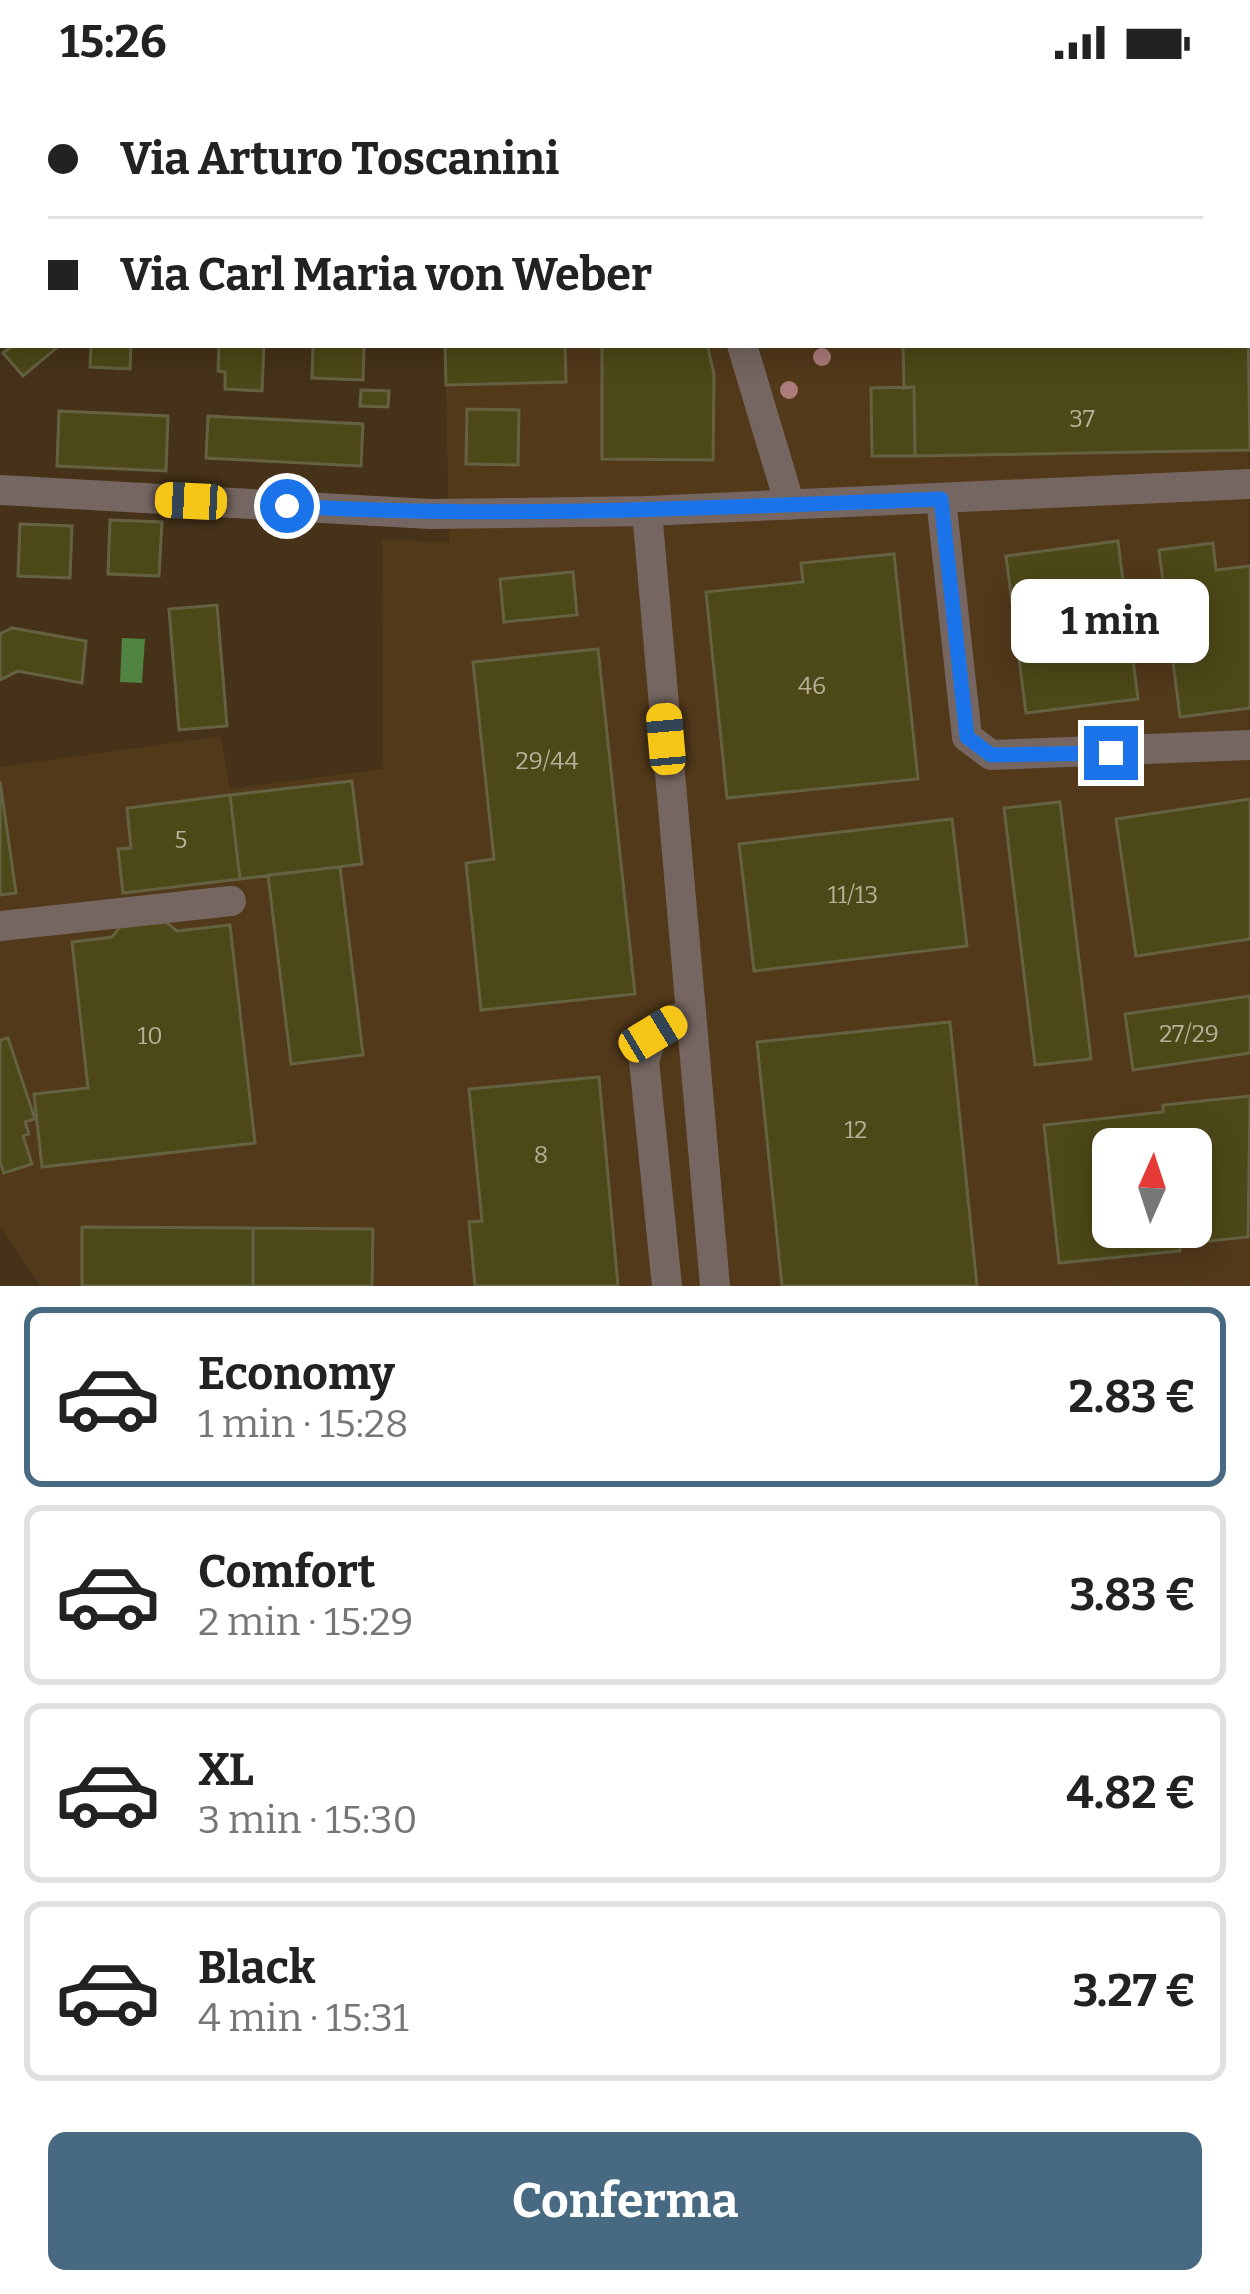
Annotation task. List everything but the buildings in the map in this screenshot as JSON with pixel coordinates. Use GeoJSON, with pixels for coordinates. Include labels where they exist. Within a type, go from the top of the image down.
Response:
{"type":"FeatureCollection","features":[{"type":"Feature","properties":{"kind":"street"},"geometry":{"type":"LineString","coordinates":[[743,348],[790,505]]}},
{"type":"Feature","properties":{"kind":"street"},"geometry":{"type":"LineString","coordinates":[[0,490],[430,514],[647,511],[1250,484]]}},
{"type":"Feature","properties":{"kind":"street"},"geometry":{"type":"LineString","coordinates":[[941,499],[967,737],[991,755],[1250,745]]}},
{"type":"Feature","properties":{"kind":"street"},"geometry":{"type":"LineString","coordinates":[[647,511],[715,1286]]}},
{"type":"Feature","properties":{"kind":"street"},"geometry":{"type":"LineString","coordinates":[[0,926],[231,901]]}},
{"type":"Feature","properties":{"kind":"street"},"geometry":{"type":"LineString","coordinates":[[667,1286],[644,1060],[653,1034],[689,1012]]}},
{"type":"Feature","properties":{"kind":"shaded area"},"geometry":{"type":"Polygon","coordinates":[[[445,348],[1248,348],[1250,1286],[41,1286],[0,1227],[0,767],[221,736],[230,789],[383,769],[382,539],[449,543],[445,348]]]}},
{"type":"Feature","properties":{"kind":"shaded area"},"geometry":{"type":"Polygon","coordinates":[[[122,638],[145,639],[142,683],[120,682],[122,638]]]}},
{"type":"Feature","properties":{"kind":"route"},"geometry":{"type":"LineString","coordinates":[[287,506],[430,514],[941,499],[967,737],[991,755],[1111,753]]}}]}
